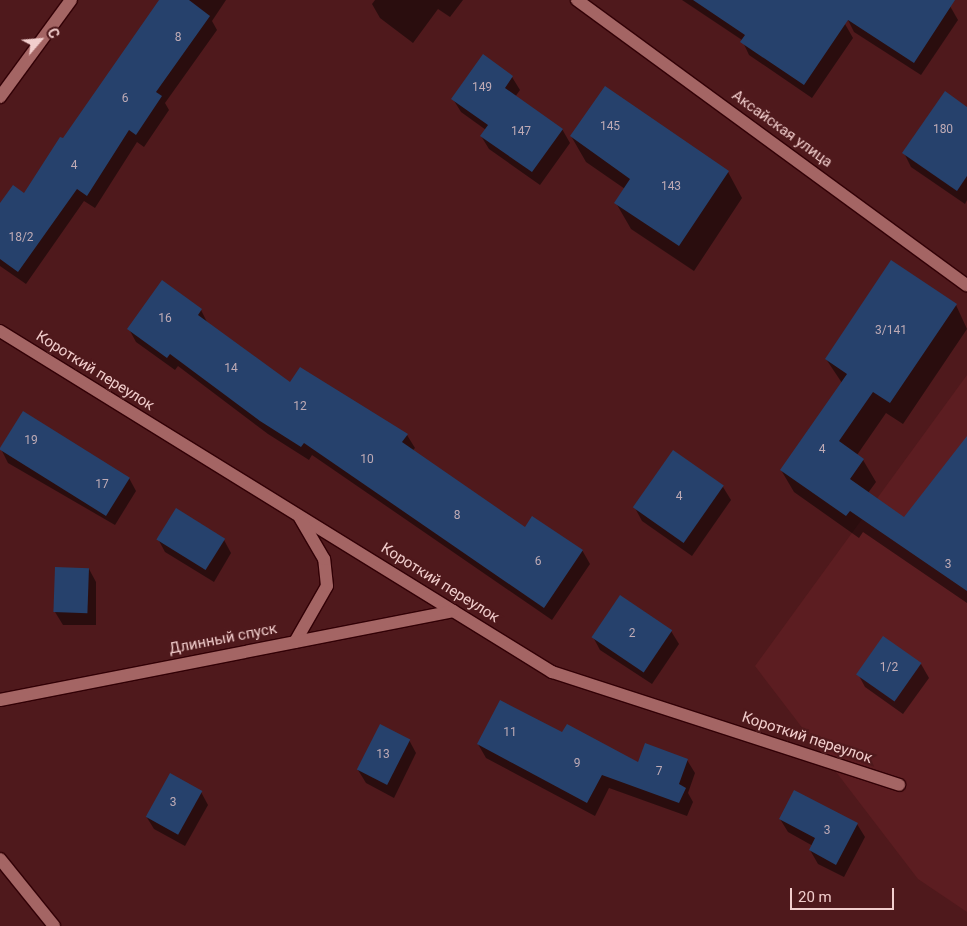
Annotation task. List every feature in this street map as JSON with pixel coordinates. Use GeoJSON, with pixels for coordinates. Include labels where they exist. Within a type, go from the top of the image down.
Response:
{"type":"FeatureCollection","features":[{"type":"Feature","properties":{"kind":"street"},"geometry":{"type":"LineString","coordinates":[[0,98],[71,0]]}},
{"type":"Feature","properties":{"kind":"street","name":"Аксайская улица"},"geometry":{"type":"LineString","coordinates":[[577,0],[967,284]]}},
{"type":"Feature","properties":{"kind":"street","name":"Короткий переулок"},"geometry":{"type":"LineString","coordinates":[[0,332],[552,672],[898,785]]}},
{"type":"Feature","properties":{"kind":"street"},"geometry":{"type":"LineString","coordinates":[[295,642],[327,586],[324,559],[298,516]]}},
{"type":"Feature","properties":{"kind":"street","name":"Длинный спуск"},"geometry":{"type":"LineString","coordinates":[[0,700],[453,611]]}},
{"type":"Feature","properties":{"kind":"street"},"geometry":{"type":"LineString","coordinates":[[0,859],[54,926]]}},
{"type":"Feature","properties":{"kind":"shaded area"},"geometry":{"type":"Polygon","coordinates":[[[967,375],[967,912],[918,879],[755,666],[967,375]]]}},
{"type":"Feature","properties":{"kind":"building"},"geometry":{"type":"Polygon","coordinates":[[[159,0],[189,0],[210,16],[156,92],[162,96],[136,135],[129,130],[87,196],[77,189],[18,272],[0,259],[0,203],[13,185],[24,193],[60,137],[63,138],[159,0]]]}},
{"type":"Feature","properties":{"kind":"building"},"geometry":{"type":"Polygon","coordinates":[[[693,0],[955,0],[914,63],[848,20],[804,85],[740,42],[745,35],[693,0]]]}},
{"type":"Feature","properties":{"kind":"building"},"geometry":{"type":"Polygon","coordinates":[[[483,54],[513,76],[505,88],[563,129],[532,172],[480,136],[488,125],[451,99],[483,54]]]}},
{"type":"Feature","properties":{"kind":"building"},"geometry":{"type":"Polygon","coordinates":[[[605,86],[729,171],[679,246],[614,203],[630,179],[570,136],[605,86]]]}},
{"type":"Feature","properties":{"kind":"building"},"geometry":{"type":"Polygon","coordinates":[[[945,91],[967,107],[967,176],[957,191],[902,153],[945,91]]]}},
{"type":"Feature","properties":{"kind":"building"},"geometry":{"type":"Polygon","coordinates":[[[891,260],[957,304],[890,403],[873,392],[839,441],[864,459],[850,479],[904,517],[967,436],[967,591],[850,511],[846,516],[780,470],[847,374],[825,359],[891,260]]]}},
{"type":"Feature","properties":{"kind":"building"},"geometry":{"type":"Polygon","coordinates":[[[162,280],[202,309],[198,315],[290,382],[300,367],[408,434],[402,442],[525,527],[532,516],[583,550],[544,608],[304,443],[301,447],[260,421],[170,354],[167,358],[127,329],[162,280]]]}},
{"type":"Feature","properties":{"kind":"building"},"geometry":{"type":"Polygon","coordinates":[[[23,411],[130,478],[106,516],[0,450],[23,411]]]}},
{"type":"Feature","properties":{"kind":"building"},"geometry":{"type":"Polygon","coordinates":[[[673,450],[724,486],[684,543],[633,507],[673,450]]]}},
{"type":"Feature","properties":{"kind":"building"},"geometry":{"type":"Polygon","coordinates":[[[176,508],[225,539],[206,570],[156,539],[176,508]]]}},
{"type":"Feature","properties":{"kind":"building"},"geometry":{"type":"Polygon","coordinates":[[[55,567],[89,568],[87,613],[53,612],[55,567]]]}},
{"type":"Feature","properties":{"kind":"building"},"geometry":{"type":"Polygon","coordinates":[[[620,595],[672,630],[644,673],[591,637],[620,595]]]}},
{"type":"Feature","properties":{"kind":"building"},"geometry":{"type":"Polygon","coordinates":[[[883,636],[922,663],[895,701],[856,675],[883,636]]]}},
{"type":"Feature","properties":{"kind":"building"},"geometry":{"type":"Polygon","coordinates":[[[500,700],[562,732],[567,724],[638,762],[645,743],[688,759],[679,784],[686,788],[679,803],[602,775],[587,803],[477,744],[500,700]]]}},
{"type":"Feature","properties":{"kind":"building"},"geometry":{"type":"Polygon","coordinates":[[[380,724],[410,739],[387,785],[357,769],[380,724]]]}},
{"type":"Feature","properties":{"kind":"building"},"geometry":{"type":"Polygon","coordinates":[[[170,773],[202,791],[178,835],[146,817],[170,773]]]}},
{"type":"Feature","properties":{"kind":"building"},"geometry":{"type":"Polygon","coordinates":[[[794,790],[858,823],[836,865],[809,850],[815,838],[779,819],[794,790]]]}}]}
